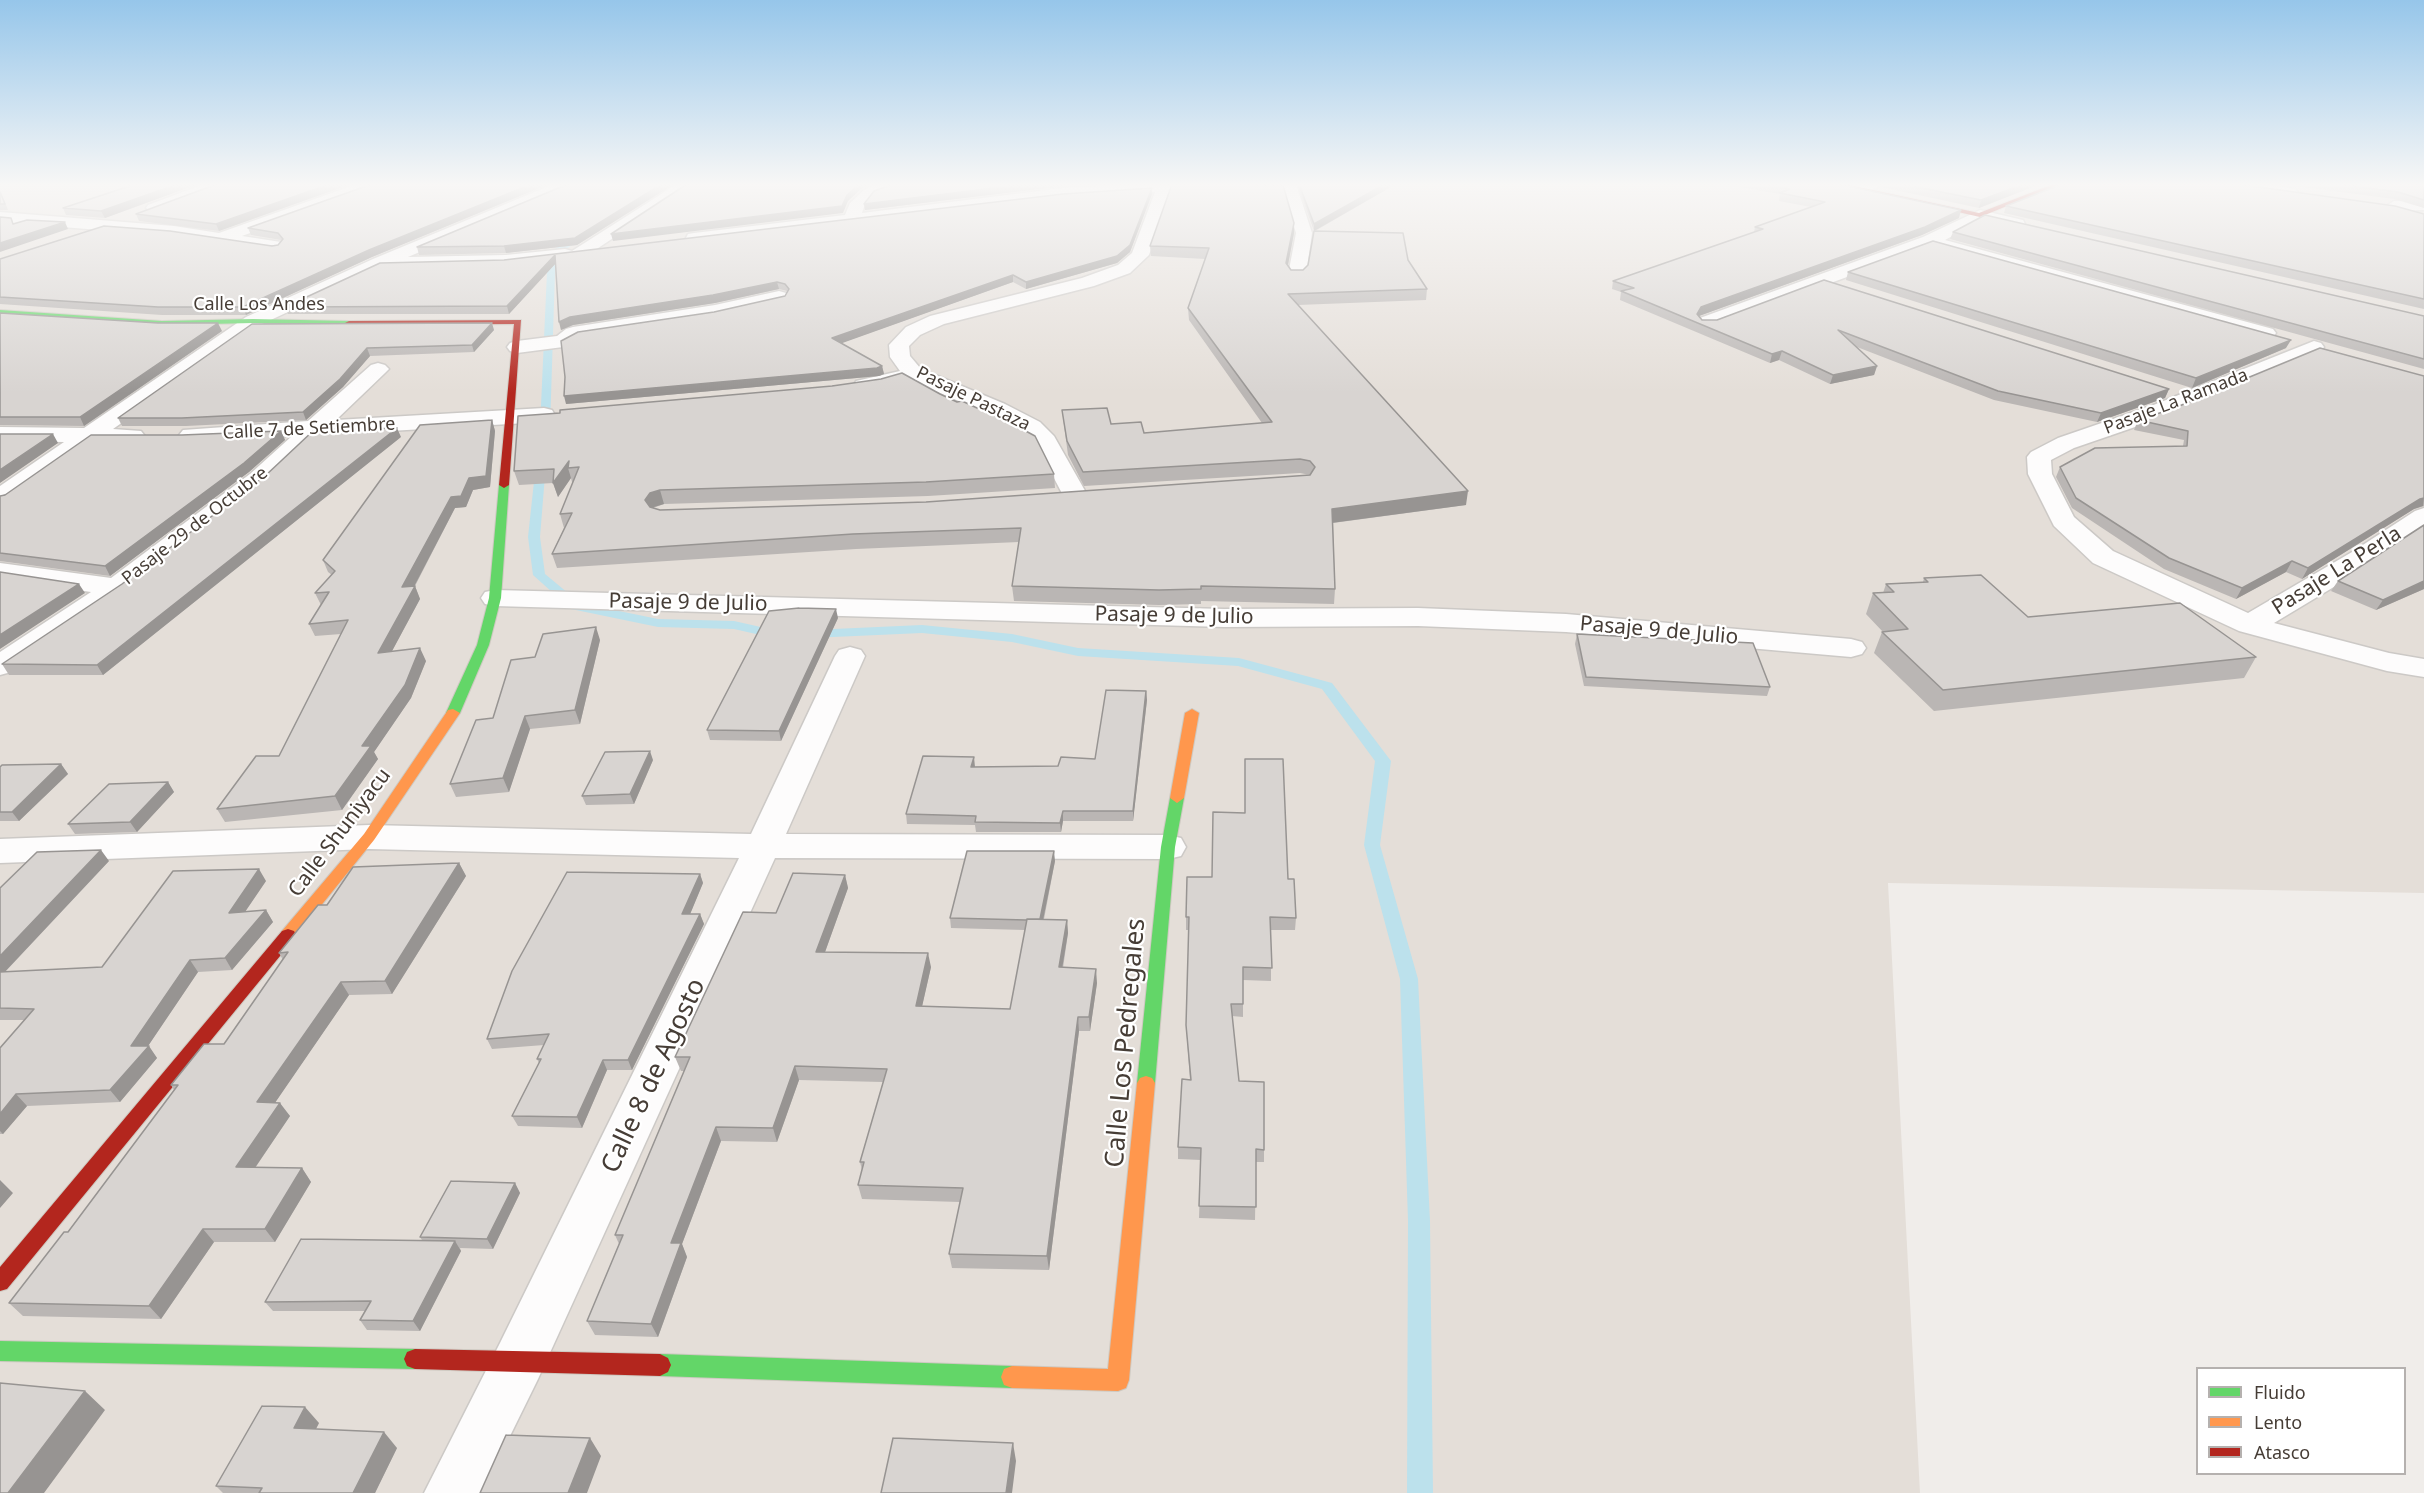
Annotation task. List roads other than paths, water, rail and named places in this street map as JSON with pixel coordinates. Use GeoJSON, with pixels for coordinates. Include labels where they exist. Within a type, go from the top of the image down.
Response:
{"type":"FeatureCollection","features":[{"type":"Feature","properties":{"kind":"street"},"geometry":{"type":"LineString","coordinates":[[0,497],[253,321],[401,254]]}},
{"type":"Feature","properties":{"kind":"street"},"geometry":{"type":"LineString","coordinates":[[379,263],[506,260],[564,254]]}},
{"type":"Feature","properties":{"kind":"street","name":"Pasaje Pastaza"},"geometry":{"type":"LineString","coordinates":[[1075,496],[1046,441],[1032,427],[997,409],[914,374],[900,357],[899,345],[913,331],[937,320],[1110,276],[1124,269],[1140,254]]}},
{"type":"Feature","properties":{"kind":"street"},"geometry":{"type":"LineString","coordinates":[[1298,275],[1301,254]]}},
{"type":"Feature","properties":{"kind":"street"},"geometry":{"type":"LineString","coordinates":[[1707,322],[1894,254]]}},
{"type":"Feature","properties":{"kind":"street"},"geometry":{"type":"LineString","coordinates":[[1975,254],[2336,353]]}},
{"type":"Feature","properties":{"kind":"street"},"geometry":{"type":"LineString","coordinates":[[1821,280],[1855,291]]}},
{"type":"Feature","properties":{"kind":"street"},"geometry":{"type":"LineString","coordinates":[[516,346],[563,341],[573,333],[715,311],[779,297]]}},
{"type":"Feature","properties":{"kind":"street","name":"Calle Los Andes"},"geometry":{"type":"LineString","coordinates":[[0,312],[162,323],[518,322]]}},
{"type":"Feature","properties":{"kind":"street","name":"Calle Shuniyacu"},"geometry":{"type":"LineString","coordinates":[[0,1282],[369,837],[452,714],[483,645],[495,598],[518,322]]}},
{"type":"Feature","properties":{"kind":"street","name":"Pasaje La Ramada"},"geometry":{"type":"LineString","coordinates":[[2249,625],[2103,557],[2063,521],[2040,474],[2039,457],[2066,443],[2193,397],[2314,347]]}},
{"type":"Feature","properties":{"kind":"street","name":"Pasaje 29 de Octubre"},"geometry":{"type":"LineString","coordinates":[[0,666],[117,587],[259,479],[378,369]]}},
{"type":"Feature","properties":{"kind":"street"},"geometry":{"type":"LineString","coordinates":[[843,389],[882,384],[914,374]]}},
{"type":"Feature","properties":{"kind":"street"},"geometry":{"type":"LineString","coordinates":[[2159,387],[2193,397]]}},
{"type":"Feature","properties":{"kind":"street","name":"Calle 7 de Setiembre"},"geometry":{"type":"LineString","coordinates":[[0,434],[159,436],[509,419],[563,414]]}},
{"type":"Feature","properties":{"kind":"street","name":"Pasaje La Perla"},"geometry":{"type":"LineString","coordinates":[[2249,625],[2362,558],[2424,516]]}},
{"type":"Feature","properties":{"kind":"street"},"geometry":{"type":"LineString","coordinates":[[0,571],[117,587]]}},
{"type":"Feature","properties":{"kind":"street","name":"Pasaje 9 de Julio"},"geometry":{"type":"LineString","coordinates":[[495,598],[1224,618],[1418,617],[1532,621],[1851,648]]}},
{"type":"Feature","properties":{"kind":"street"},"geometry":{"type":"LineString","coordinates":[[2249,625],[2387,662],[2424,668]]}},
{"type":"Feature","properties":{"kind":"street","name":"Calle 8 de Agosto"},"geometry":{"type":"LineString","coordinates":[[452,1493],[519,1361],[763,846],[850,656]]}},
{"type":"Feature","properties":{"kind":"street","name":"Calle Los Pedregales"},"geometry":{"type":"LineString","coordinates":[[519,1361],[1118,1380],[1168,847],[1192,713]]}},
{"type":"Feature","properties":{"kind":"street"},"geometry":{"type":"LineString","coordinates":[[0,851],[369,837],[763,846],[1168,847]]}},
{"type":"Feature","properties":{"kind":"street"},"geometry":{"type":"LineString","coordinates":[[0,1351],[519,1361]]}},
{"type":"Feature","properties":{"kind":"waterway"},"geometry":{"type":"LineString","coordinates":[[545,428],[551,272],[556,254]]}},
{"type":"Feature","properties":{"kind":"waterway"},"geometry":{"type":"LineString","coordinates":[[541,463],[534,537],[539,575],[576,606],[658,623],[734,625],[778,635]]}},
{"type":"Feature","properties":{"kind":"waterway"},"geometry":{"type":"LineString","coordinates":[[811,634],[922,629],[1012,638],[1078,652],[1239,662],[1327,686],[1383,761],[1372,845],[1409,979],[1419,1221],[1420,1493]]}}]}
